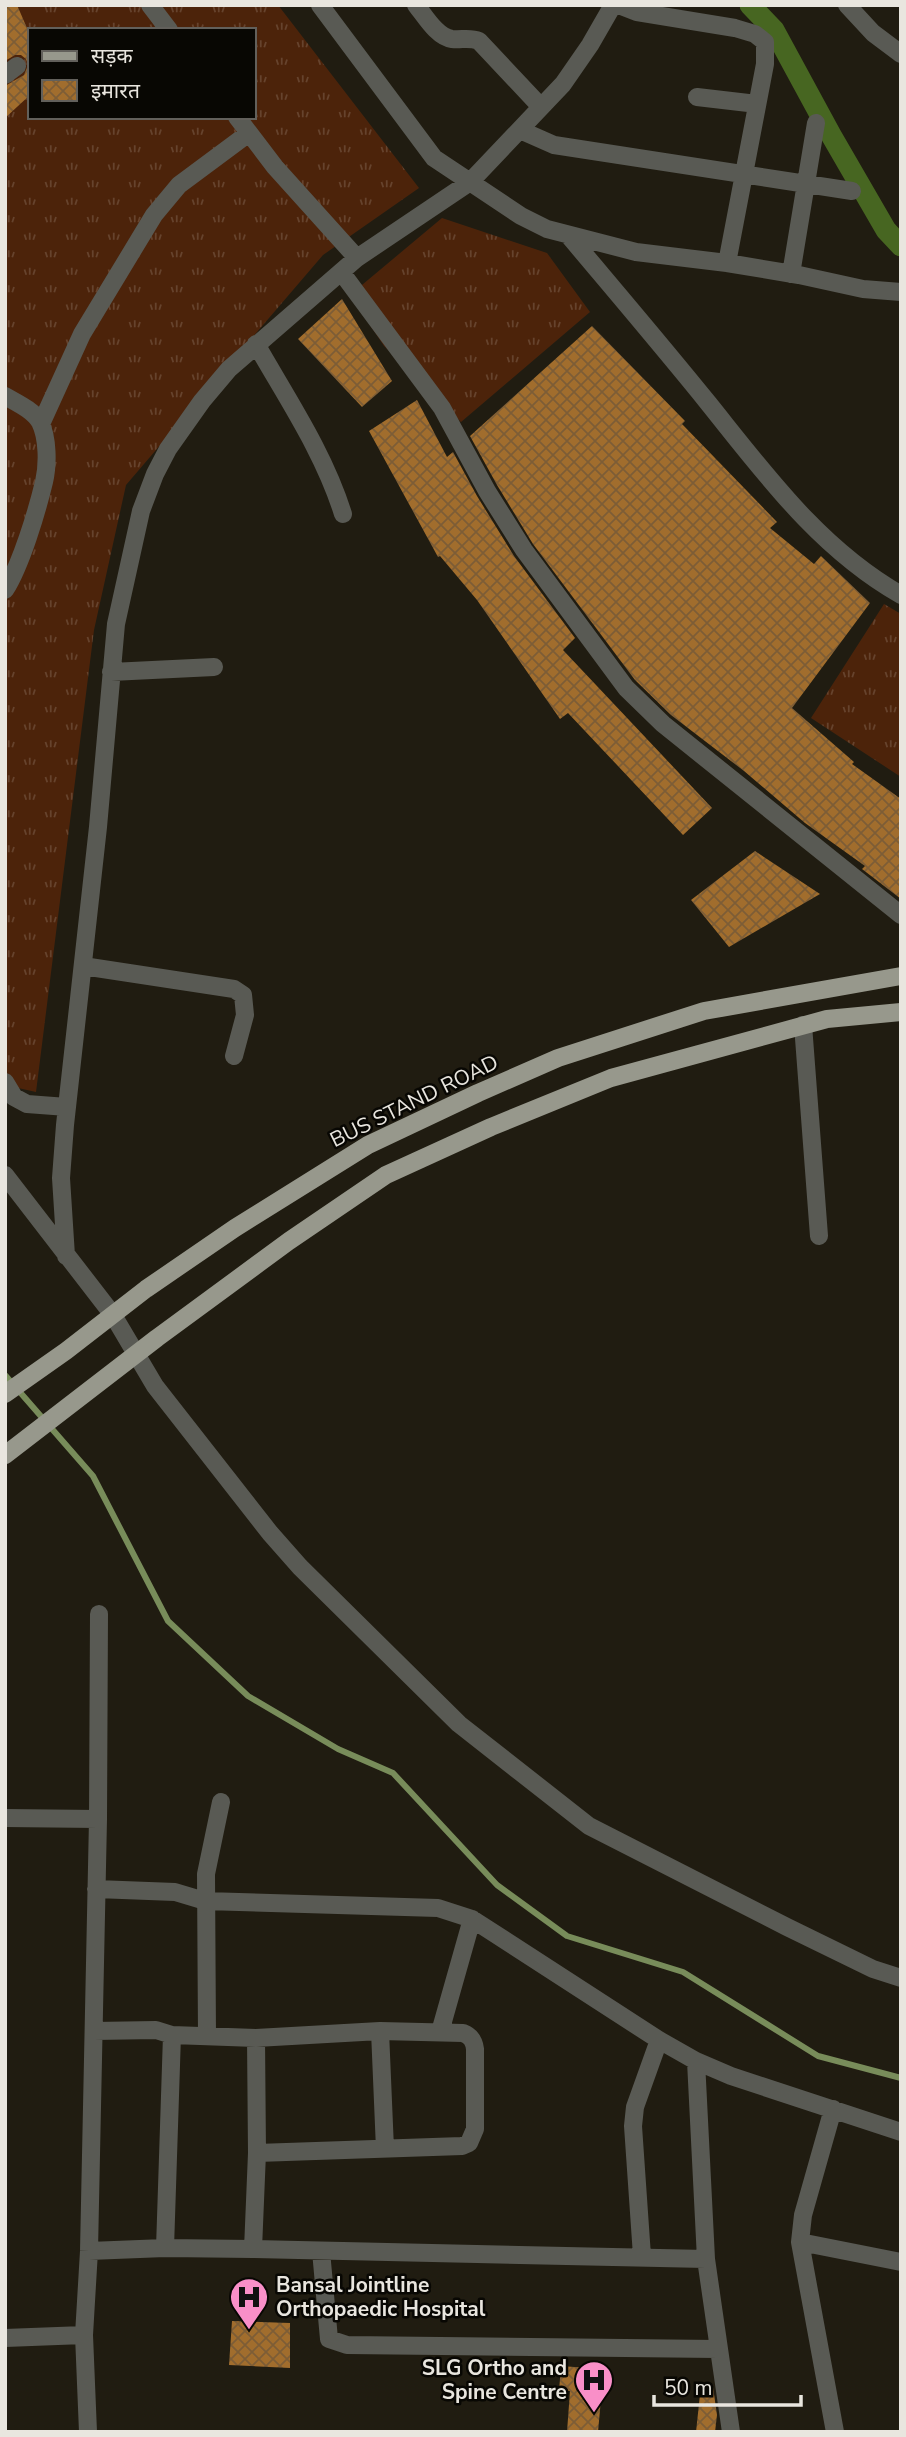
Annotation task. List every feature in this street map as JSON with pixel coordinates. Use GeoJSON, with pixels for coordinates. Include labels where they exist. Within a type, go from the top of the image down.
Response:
{"type":"FeatureCollection","features":[{"type":"Feature","properties":{"kind":"main road","name":"BUS STAND ROAD"},"geometry":{"type":"LineString","coordinates":[[5,1394],[146,1289],[235,1228],[368,1145],[547,1063],[704,1012],[901,976]]}},
{"type":"Feature","properties":{"kind":"main road"},"geometry":{"type":"LineString","coordinates":[[11,1451],[289,1241],[386,1175],[491,1127],[611,1078],[827,1019],[901,1012]]}},
{"type":"Feature","properties":{"kind":"street"},"geometry":{"type":"LineString","coordinates":[[150,5],[167,28]]}},
{"type":"Feature","properties":{"kind":"street"},"geometry":{"type":"LineString","coordinates":[[320,5],[434,158],[521,216],[569,236],[636,252],[727,263],[863,289],[901,292]]}},
{"type":"Feature","properties":{"kind":"street"},"geometry":{"type":"LineString","coordinates":[[416,5],[439,33],[448,39],[472,38],[479,41],[541,107]]}},
{"type":"Feature","properties":{"kind":"street"},"geometry":{"type":"LineString","coordinates":[[66,1256],[61,1178],[66,1107],[97,840],[116,624],[141,510],[155,474],[168,449],[229,369],[357,258],[470,182],[563,84],[613,5]]}},
{"type":"Feature","properties":{"kind":"street"},"geometry":{"type":"LineString","coordinates":[[619,5],[637,12],[735,28],[761,36],[766,46],[727,263]]}},
{"type":"Feature","properties":{"kind":"street"},"geometry":{"type":"LineString","coordinates":[[847,5],[873,33],[901,54]]}},
{"type":"Feature","properties":{"kind":"street"},"geometry":{"type":"LineString","coordinates":[[697,97],[757,104]]}},
{"type":"Feature","properties":{"kind":"street"},"geometry":{"type":"LineString","coordinates":[[238,119],[284,177],[357,258]]}},
{"type":"Feature","properties":{"kind":"street"},"geometry":{"type":"LineString","coordinates":[[791,274],[816,123]]}},
{"type":"Feature","properties":{"kind":"street"},"geometry":{"type":"LineString","coordinates":[[520,130],[554,145],[852,191]]}},
{"type":"Feature","properties":{"kind":"street"},"geometry":{"type":"LineString","coordinates":[[41,424],[82,334],[154,215],[179,186],[249,133]]}},
{"type":"Feature","properties":{"kind":"street"},"geometry":{"type":"LineString","coordinates":[[569,236],[802,518],[877,580],[901,595]]}},
{"type":"Feature","properties":{"kind":"street"},"geometry":{"type":"LineString","coordinates":[[342,272],[442,408],[487,491],[524,550],[626,688],[663,724],[901,915]]}},
{"type":"Feature","properties":{"kind":"street"},"geometry":{"type":"LineString","coordinates":[[256,344],[317,448],[336,491],[342,514]]}},
{"type":"Feature","properties":{"kind":"street"},"geometry":{"type":"LineString","coordinates":[[5,396],[28,410],[41,424],[46,453],[45,480],[16,569],[5,590]]}},
{"type":"Feature","properties":{"kind":"street"},"geometry":{"type":"LineString","coordinates":[[111,672],[214,667]]}},
{"type":"Feature","properties":{"kind":"street"},"geometry":{"type":"LineString","coordinates":[[83,966],[234,989],[243,995],[245,1015],[234,1056]]}},
{"type":"Feature","properties":{"kind":"street"},"geometry":{"type":"LineString","coordinates":[[803,1025],[819,1236]]}},
{"type":"Feature","properties":{"kind":"street"},"geometry":{"type":"LineString","coordinates":[[5,1082],[14,1097],[27,1104],[66,1107]]}},
{"type":"Feature","properties":{"kind":"street"},"geometry":{"type":"LineString","coordinates":[[5,1175],[113,1315],[155,1386],[270,1534],[459,1724],[589,1825],[787,1927],[873,1969],[901,1978]]}},
{"type":"Feature","properties":{"kind":"street"},"geometry":{"type":"LineString","coordinates":[[88,2432],[84,2335],[89,2251],[94,2031],[99,1614]]}},
{"type":"Feature","properties":{"kind":"street"},"geometry":{"type":"LineString","coordinates":[[207,2036],[206,1874],[221,1802]]}},
{"type":"Feature","properties":{"kind":"street"},"geometry":{"type":"LineString","coordinates":[[5,1818],[98,1819]]}},
{"type":"Feature","properties":{"kind":"street"},"geometry":{"type":"LineString","coordinates":[[96,1889],[175,1892],[205,1901],[438,1908],[453,1911],[472,1919],[696,2061],[731,2076],[901,2132]]}},
{"type":"Feature","properties":{"kind":"street"},"geometry":{"type":"LineString","coordinates":[[440,2032],[472,1919]]}},
{"type":"Feature","properties":{"kind":"street"},"geometry":{"type":"LineString","coordinates":[[94,2031],[156,2031],[172,2035],[256,2038],[380,2031],[440,2032],[463,2033],[469,2035],[474,2042],[475,2129],[469,2143],[462,2146],[257,2153]]}},
{"type":"Feature","properties":{"kind":"street"},"geometry":{"type":"LineString","coordinates":[[380,2031],[385,2148]]}},
{"type":"Feature","properties":{"kind":"street"},"geometry":{"type":"LineString","coordinates":[[165,2248],[172,2035]]}},
{"type":"Feature","properties":{"kind":"street"},"geometry":{"type":"LineString","coordinates":[[253,2249],[257,2153],[256,2038]]}},
{"type":"Feature","properties":{"kind":"street"},"geometry":{"type":"LineString","coordinates":[[642,2256],[633,2126],[638,2097],[659,2040]]}},
{"type":"Feature","properties":{"kind":"street"},"geometry":{"type":"LineString","coordinates":[[696,2061],[706,2259],[731,2432]]}},
{"type":"Feature","properties":{"kind":"street"},"geometry":{"type":"LineString","coordinates":[[833,2109],[803,2216],[800,2242],[835,2432]]}},
{"type":"Feature","properties":{"kind":"street"},"geometry":{"type":"LineString","coordinates":[[800,2242],[901,2262]]}},
{"type":"Feature","properties":{"kind":"street"},"geometry":{"type":"LineString","coordinates":[[89,2251],[253,2249],[706,2259]]}},
{"type":"Feature","properties":{"kind":"street"},"geometry":{"type":"LineString","coordinates":[[321,2251],[329,2339],[347,2344],[718,2349]]}},
{"type":"Feature","properties":{"kind":"street"},"geometry":{"type":"LineString","coordinates":[[5,2338],[84,2335]]}},
{"type":"Feature","properties":{"kind":"green space"},"geometry":{"type":"Polygon","coordinates":[[[5,5],[278,5],[419,188],[323,255],[126,485],[94,630],[36,1092],[5,1085],[5,5]]]}},
{"type":"Feature","properties":{"kind":"green space"},"geometry":{"type":"Polygon","coordinates":[[[442,218],[547,253],[590,312],[461,422],[384,346],[350,295],[442,218]]]}},
{"type":"Feature","properties":{"kind":"green space"},"geometry":{"type":"Polygon","coordinates":[[[884,604],[901,614],[901,777],[811,718],[884,604]]]}},
{"type":"Feature","properties":{"kind":"building"},"geometry":{"type":"Polygon","coordinates":[[[5,5],[17,5],[28,30],[28,65],[21,55],[15,55],[5,61],[5,5]]]}},
{"type":"Feature","properties":{"kind":"building"},"geometry":{"type":"Polygon","coordinates":[[[28,65],[28,97],[5,118],[5,86],[24,75],[28,65]]]}},
{"type":"Feature","properties":{"kind":"building"},"geometry":{"type":"Polygon","coordinates":[[[342,299],[392,381],[362,407],[298,339],[342,299]]]}},
{"type":"Feature","properties":{"kind":"building"},"geometry":{"type":"Polygon","coordinates":[[[592,326],[685,421],[682,424],[777,522],[770,528],[814,564],[821,556],[870,603],[792,708],[854,762],[852,764],[901,799],[901,899],[862,869],[865,866],[805,823],[744,771],[671,715],[635,680],[533,544],[470,436],[592,326]]]}},
{"type":"Feature","properties":{"kind":"building"},"geometry":{"type":"Polygon","coordinates":[[[417,400],[447,457],[453,452],[514,556],[575,638],[563,650],[712,808],[683,835],[568,713],[560,719],[477,600],[440,556],[438,557],[369,431],[417,400]]]}},
{"type":"Feature","properties":{"kind":"building"},"geometry":{"type":"Polygon","coordinates":[[[755,851],[820,894],[729,947],[691,900],[755,851]]]}},
{"type":"Feature","properties":{"kind":"building"},"geometry":{"type":"Polygon","coordinates":[[[232,2321],[290,2323],[290,2368],[229,2365],[232,2321]]]}},
{"type":"Feature","properties":{"kind":"building"},"geometry":{"type":"Polygon","coordinates":[[[561,2366],[588,2368],[586,2387],[602,2388],[598,2432],[567,2432],[570,2391],[559,2391],[561,2366]]]}},
{"type":"Feature","properties":{"kind":"building"},"geometry":{"type":"Polygon","coordinates":[[[701,2385],[713,2387],[717,2415],[715,2432],[696,2432],[701,2385]]]}},
{"type":"Feature","properties":{"kind":"waterway"},"geometry":{"type":"LineString","coordinates":[[750,5],[774,30],[886,230],[901,246]]}},
{"type":"Feature","properties":{"kind":"waterway"},"geometry":{"type":"LineString","coordinates":[[5,1375],[93,1476],[168,1621],[248,1696],[338,1749],[393,1773],[497,1885],[567,1936],[683,1972],[818,2056],[901,2078]]}},
{"type":"Feature","properties":{"kind":"place","name":"Bansal Jointline Orthopaedic Hospital"},"geometry":{"type":"Point","coordinates":[249,2331]}},
{"type":"Feature","properties":{"kind":"place","name":"SLG Ortho and Spine Centre"},"geometry":{"type":"Point","coordinates":[594,2414]}}]}
